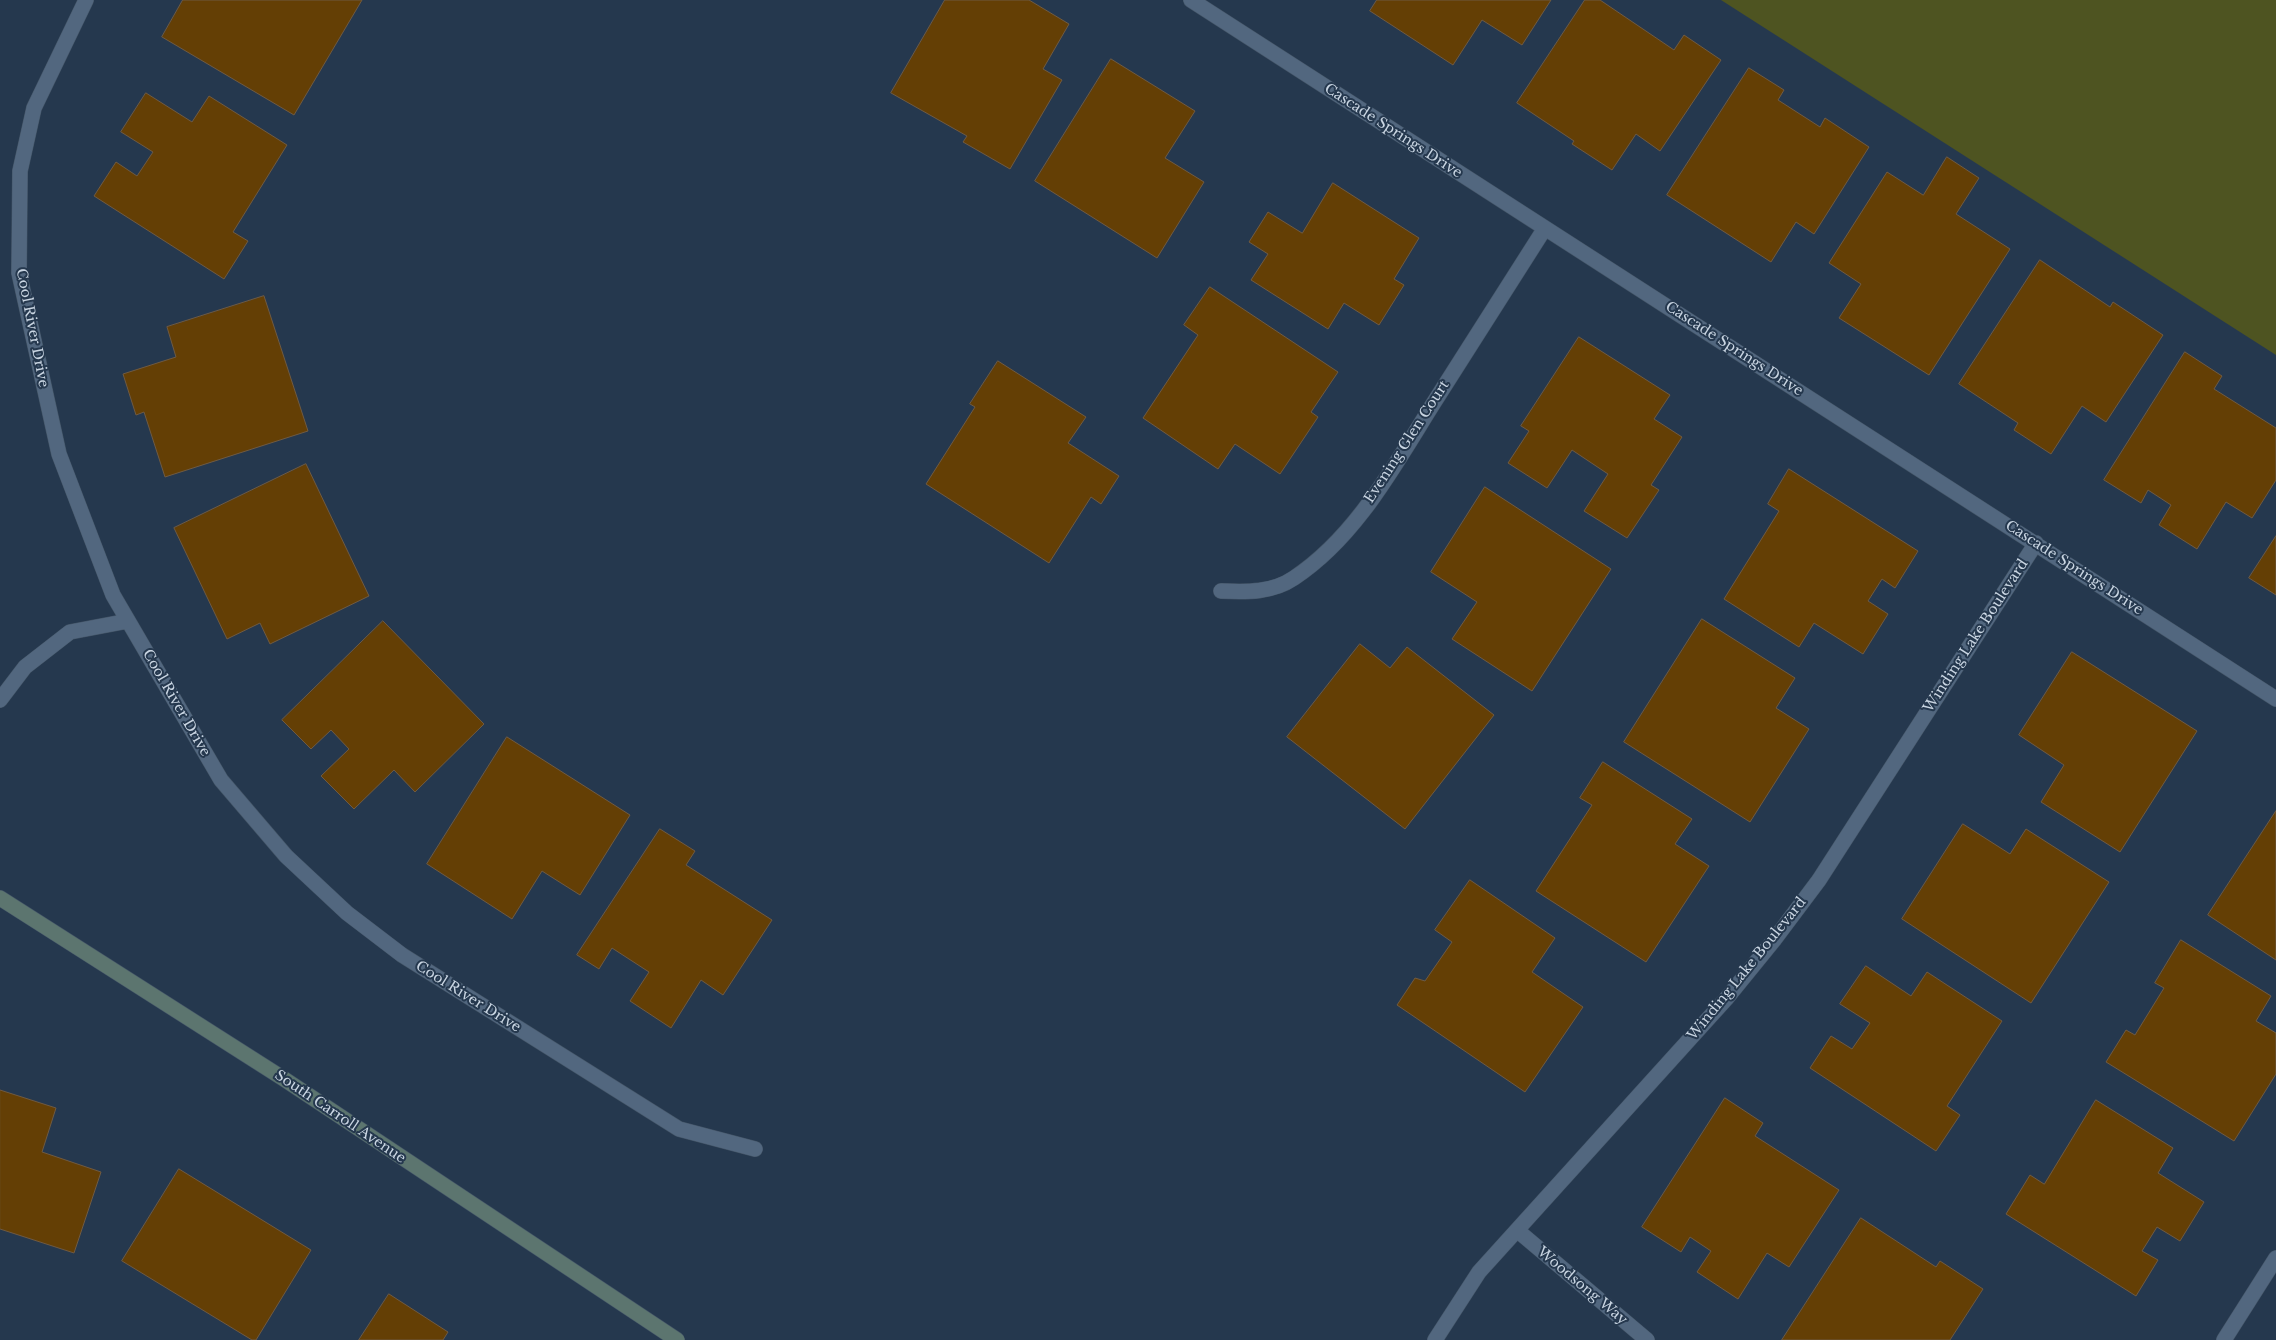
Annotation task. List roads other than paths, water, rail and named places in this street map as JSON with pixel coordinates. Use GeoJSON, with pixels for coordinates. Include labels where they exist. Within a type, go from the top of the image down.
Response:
{"type":"FeatureCollection","features":[{"type":"Feature","properties":{"kind":"main road","name":"South Carroll Avenue"},"geometry":{"type":"LineString","coordinates":[[0,898],[284,1079],[677,1340]]}},
{"type":"Feature","properties":{"kind":"street","name":"Cool River Drive"},"geometry":{"type":"LineString","coordinates":[[86,0],[34,108],[20,171],[19,273],[59,454],[113,595],[128,621],[222,780],[286,856],[347,913],[402,955],[678,1129],[755,1149]]}},
{"type":"Feature","properties":{"kind":"street","name":"Cascade Springs Drive"},"geometry":{"type":"LineString","coordinates":[[1191,0],[2276,699]]}},
{"type":"Feature","properties":{"kind":"street","name":"Evening Glen Court"},"geometry":{"type":"LineString","coordinates":[[1221,591],[1269,590],[1293,579],[1314,563],[1350,528],[1393,467],[1545,228]]}},
{"type":"Feature","properties":{"kind":"street","name":"Winding Lake Boulevard"},"geometry":{"type":"LineString","coordinates":[[1435,1340],[1479,1272],[1726,999],[1774,940],[1818,880],[2036,543]]}},
{"type":"Feature","properties":{"kind":"street"},"geometry":{"type":"LineString","coordinates":[[0,700],[25,666],[70,632],[128,621]]}},
{"type":"Feature","properties":{"kind":"street","name":"Woodsong Way"},"geometry":{"type":"LineString","coordinates":[[1518,1231],[1647,1340]]}},
{"type":"Feature","properties":{"kind":"street"},"geometry":{"type":"LineString","coordinates":[[2224,1340],[2276,1258]]}}]}
